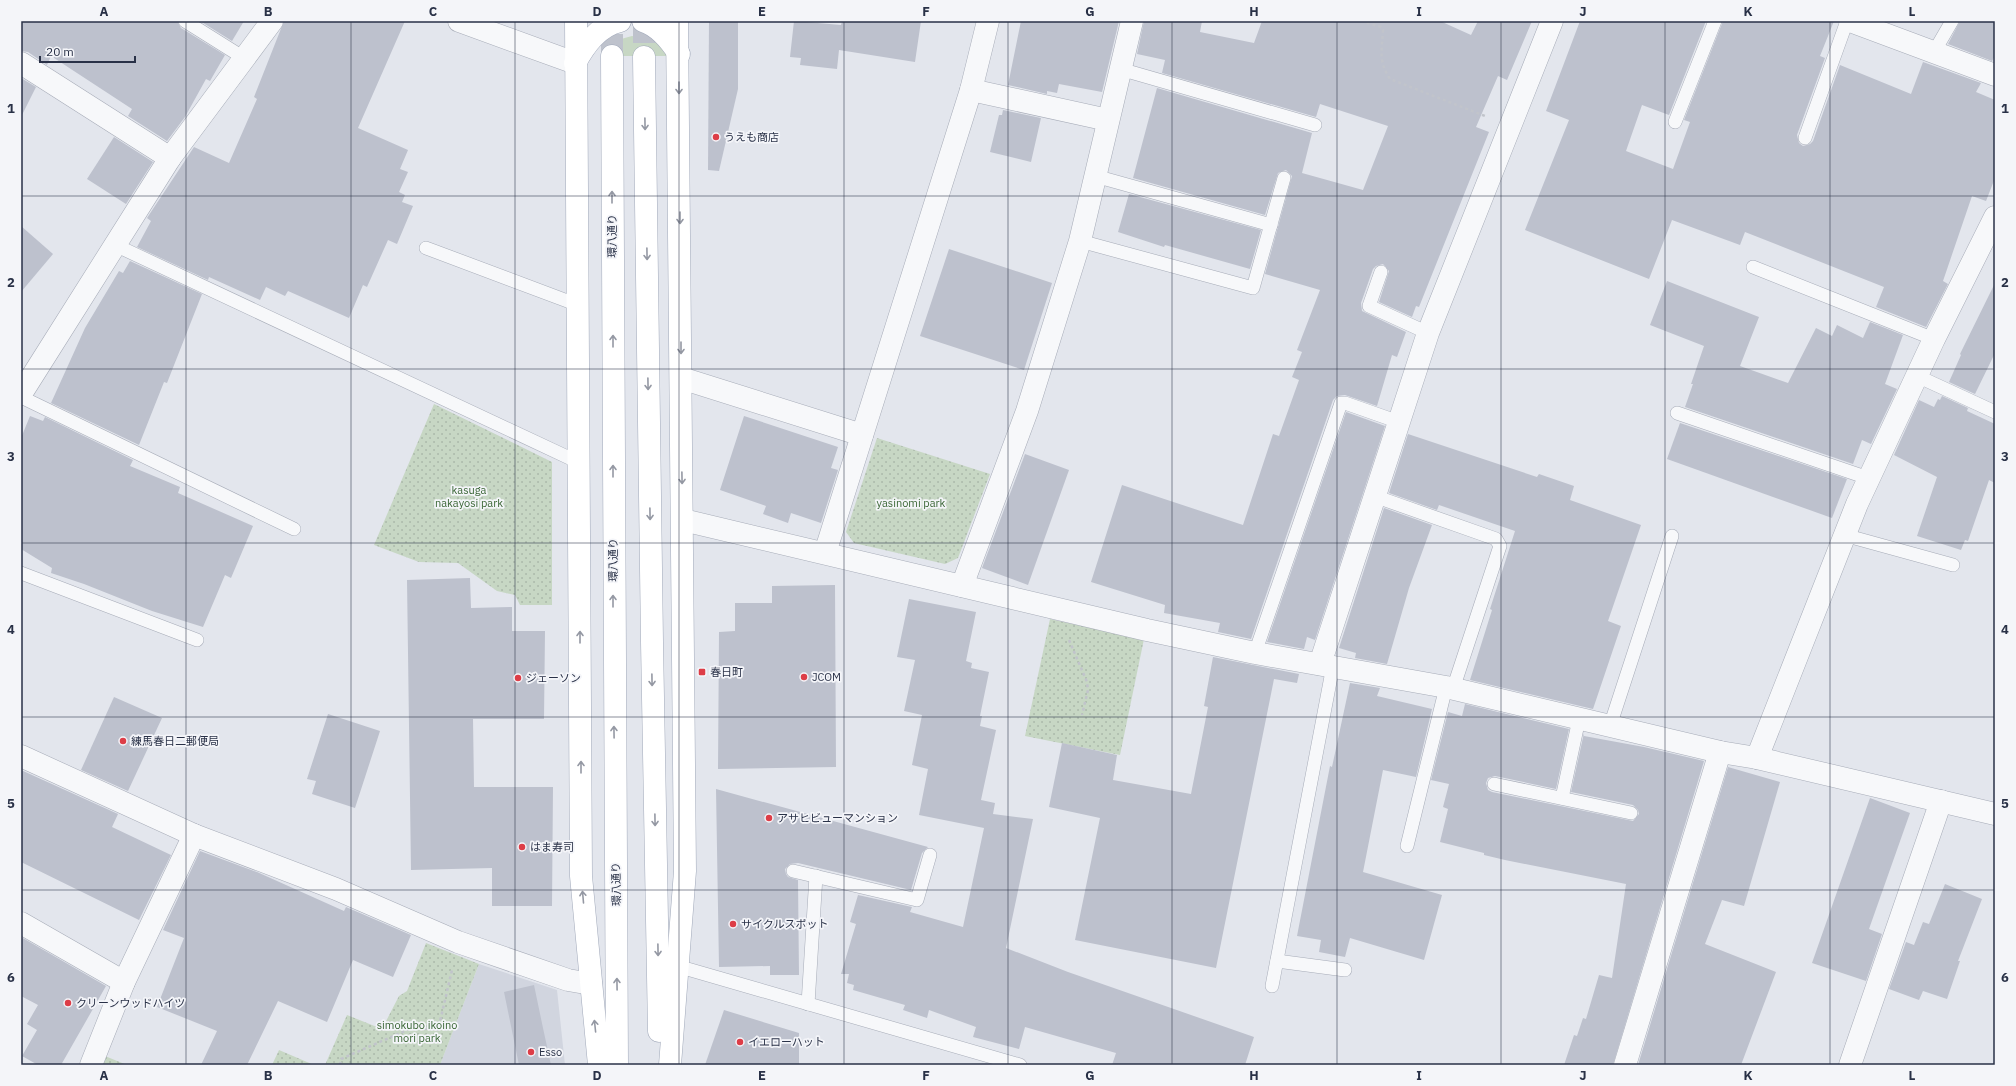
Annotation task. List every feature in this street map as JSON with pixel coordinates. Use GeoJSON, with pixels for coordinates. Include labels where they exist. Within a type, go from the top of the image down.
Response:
{"type":"FeatureCollection","features":[{"type":"Feature","properties":{"kind":"main road"},"geometry":{"type":"LineString","coordinates":[[576,21],[582,876],[599,1065]]}},
{"type":"Feature","properties":{"kind":"main road"},"geometry":{"type":"LineString","coordinates":[[576,63],[585,46],[598,32],[620,21]]}},
{"type":"Feature","properties":{"kind":"main road"},"geometry":{"type":"LineString","coordinates":[[643,21],[648,23],[670,40],[679,54]]}},
{"type":"Feature","properties":{"kind":"main road"},"geometry":{"type":"LineString","coordinates":[[670,1065],[685,871],[679,54],[677,21]]}},
{"type":"Feature","properties":{"kind":"main road","name":"環八通り"},"geometry":{"type":"LineString","coordinates":[[612,56],[617,1065]]}},
{"type":"Feature","properties":{"kind":"main road"},"geometry":{"type":"LineString","coordinates":[[644,57],[652,642],[660,1065]]}},
{"type":"Feature","properties":{"kind":"street"},"geometry":{"type":"LineString","coordinates":[[21,394],[67,318],[170,158],[272,21]]}},
{"type":"Feature","properties":{"kind":"street"},"geometry":{"type":"LineString","coordinates":[[459,21],[576,63]]}},
{"type":"Feature","properties":{"kind":"street"},"geometry":{"type":"LineString","coordinates":[[825,553],[971,90],[988,21]]}},
{"type":"Feature","properties":{"kind":"street"},"geometry":{"type":"LineString","coordinates":[[962,586],[1027,411],[1080,241],[1132,21]]}},
{"type":"Feature","properties":{"kind":"street"},"geometry":{"type":"LineString","coordinates":[[1326,665],[1374,496],[1428,333],[1509,125],[1552,21]]}},
{"type":"Feature","properties":{"kind":"street"},"geometry":{"type":"LineString","coordinates":[[1849,21],[1995,75]]}},
{"type":"Feature","properties":{"kind":"street"},"geometry":{"type":"LineString","coordinates":[[21,63],[170,158]]}},
{"type":"Feature","properties":{"kind":"street"},"geometry":{"type":"LineString","coordinates":[[971,90],[1108,120]]}},
{"type":"Feature","properties":{"kind":"street"},"geometry":{"type":"LineString","coordinates":[[1757,758],[1844,535],[1868,478],[1934,339],[1993,226]]}},
{"type":"Feature","properties":{"kind":"street"},"geometry":{"type":"LineString","coordinates":[[681,378],[862,435]]}},
{"type":"Feature","properties":{"kind":"street"},"geometry":{"type":"LineString","coordinates":[[683,520],[1073,612],[1255,653],[1450,688],[1720,752],[1757,758],[1995,814]]}},
{"type":"Feature","properties":{"kind":"street"},"geometry":{"type":"LineString","coordinates":[[1625,1065],[1720,752]]}},
{"type":"Feature","properties":{"kind":"street"},"geometry":{"type":"LineString","coordinates":[[21,756],[194,835],[336,889],[458,942],[568,980],[591,984]]}},
{"type":"Feature","properties":{"kind":"street"},"geometry":{"type":"LineString","coordinates":[[1850,1065],[1941,801]]}},
{"type":"Feature","properties":{"kind":"street"},"geometry":{"type":"LineString","coordinates":[[91,1065],[124,982],[194,835]]}},
{"type":"Feature","properties":{"kind":"street"},"geometry":{"type":"LineString","coordinates":[[21,923],[124,982]]}},
{"type":"Feature","properties":{"kind":"lane"},"geometry":{"type":"LineString","coordinates":[[184,21],[244,58]]}},
{"type":"Feature","properties":{"kind":"lane"},"geometry":{"type":"LineString","coordinates":[[1675,122],[1715,21]]}},
{"type":"Feature","properties":{"kind":"lane"},"geometry":{"type":"LineString","coordinates":[[1805,138],[1849,21]]}},
{"type":"Feature","properties":{"kind":"lane"},"geometry":{"type":"LineString","coordinates":[[1934,52],[1952,21]]}},
{"type":"Feature","properties":{"kind":"lane"},"geometry":{"type":"LineString","coordinates":[[1120,69],[1315,125]]}},
{"type":"Feature","properties":{"kind":"lane"},"geometry":{"type":"LineString","coordinates":[[1095,176],[1271,225]]}},
{"type":"Feature","properties":{"kind":"lane"},"geometry":{"type":"LineString","coordinates":[[1080,241],[1253,288],[1284,178]]}},
{"type":"Feature","properties":{"kind":"lane"},"geometry":{"type":"LineString","coordinates":[[115,245],[578,462]]}},
{"type":"Feature","properties":{"kind":"lane"},"geometry":{"type":"LineString","coordinates":[[426,248],[578,305]]}},
{"type":"Feature","properties":{"kind":"lane"},"geometry":{"type":"LineString","coordinates":[[1753,267],[1934,339]]}},
{"type":"Feature","properties":{"kind":"lane"},"geometry":{"type":"LineString","coordinates":[[1382,272],[1369,306],[1428,333]]}},
{"type":"Feature","properties":{"kind":"lane"},"geometry":{"type":"LineString","coordinates":[[1917,376],[1995,412]]}},
{"type":"Feature","properties":{"kind":"lane"},"geometry":{"type":"LineString","coordinates":[[21,397],[294,529]]}},
{"type":"Feature","properties":{"kind":"lane"},"geometry":{"type":"LineString","coordinates":[[1255,653],[1340,406],[1342,403],[1345,403],[1398,422]]}},
{"type":"Feature","properties":{"kind":"lane"},"geometry":{"type":"LineString","coordinates":[[1677,413],[1868,478]]}},
{"type":"Feature","properties":{"kind":"lane"},"geometry":{"type":"LineString","coordinates":[[1374,496],[1496,539],[1500,546],[1450,688],[1407,846]]}},
{"type":"Feature","properties":{"kind":"lane"},"geometry":{"type":"LineString","coordinates":[[1844,535],[1953,566]]}},
{"type":"Feature","properties":{"kind":"lane"},"geometry":{"type":"LineString","coordinates":[[1610,726],[1672,536]]}},
{"type":"Feature","properties":{"kind":"lane"},"geometry":{"type":"LineString","coordinates":[[21,573],[198,640]]}},
{"type":"Feature","properties":{"kind":"lane"},"geometry":{"type":"LineString","coordinates":[[1272,986],[1326,665]]}},
{"type":"Feature","properties":{"kind":"lane"},"geometry":{"type":"LineString","coordinates":[[1562,798],[1579,719]]}},
{"type":"Feature","properties":{"kind":"lane"},"geometry":{"type":"LineString","coordinates":[[1494,784],[1631,813]]}},
{"type":"Feature","properties":{"kind":"lane"},"geometry":{"type":"LineString","coordinates":[[793,870],[917,900],[930,855]]}},
{"type":"Feature","properties":{"kind":"lane"},"geometry":{"type":"LineString","coordinates":[[808,1004],[816,876]]}},
{"type":"Feature","properties":{"kind":"lane"},"geometry":{"type":"LineString","coordinates":[[1277,961],[1345,970]]}},
{"type":"Feature","properties":{"kind":"lane"},"geometry":{"type":"LineString","coordinates":[[677,966],[1020,1065]]}},
{"type":"Feature","properties":{"kind":"path"},"geometry":{"type":"LineString","coordinates":[[1361,21],[1381,27],[1383,30],[1381,45],[1382,67],[1390,79],[1509,125]]}},
{"type":"Feature","properties":{"kind":"path"},"geometry":{"type":"LineString","coordinates":[[1073,612],[1068,639],[1087,682],[1088,690],[1082,715]]}},
{"type":"Feature","properties":{"kind":"path"},"geometry":{"type":"LineString","coordinates":[[340,1065],[341,1059],[414,1027],[438,1030],[458,942]]}},
{"type":"Feature","properties":{"kind":"shaded area"},"geometry":{"type":"Polygon","coordinates":[[[479,964],[557,990],[565,1065],[440,1065],[479,964]]]}},
{"type":"Feature","properties":{"kind":"green space"},"geometry":{"type":"Polygon","coordinates":[[[632,36],[655,40],[670,56],[612,56],[610,46],[621,39],[632,36]]]}},
{"type":"Feature","properties":{"kind":"green space","name":"kasuga nakayosi park"},"geometry":{"type":"Polygon","coordinates":[[[434,404],[552,462],[552,605],[520,605],[515,595],[497,591],[458,563],[419,562],[374,545],[434,404]]]}},
{"type":"Feature","properties":{"kind":"green space","name":"yasinomi park"},"geometry":{"type":"Polygon","coordinates":[[[877,438],[990,474],[958,558],[945,564],[854,543],[846,532],[877,438]]]}},
{"type":"Feature","properties":{"kind":"green space"},"geometry":{"type":"Polygon","coordinates":[[[1050,619],[1144,639],[1120,755],[1025,736],[1050,619]]]}},
{"type":"Feature","properties":{"kind":"green space","name":"simokubo ikoino mori park"},"geometry":{"type":"Polygon","coordinates":[[[426,943],[479,964],[440,1065],[325,1065],[347,1015],[382,1029],[399,996],[407,991],[426,943]]]}},
{"type":"Feature","properties":{"kind":"green space"},"geometry":{"type":"Polygon","coordinates":[[[279,1050],[314,1065],[272,1065],[279,1050]]]}},
{"type":"Feature","properties":{"kind":"green space"},"geometry":{"type":"Polygon","coordinates":[[[105,1056],[127,1065],[102,1065],[105,1056]]]}},
{"type":"Feature","properties":{"kind":"building"},"geometry":{"type":"Polygon","coordinates":[[[21,21],[177,21],[181,28],[225,55],[210,81],[206,79],[185,117],[167,141],[128,116],[132,109],[51,56],[47,65],[28,52],[21,51],[21,21]]]}},
{"type":"Feature","properties":{"kind":"building"},"geometry":{"type":"Polygon","coordinates":[[[200,21],[244,21],[232,41],[200,21]]]}},
{"type":"Feature","properties":{"kind":"building"},"geometry":{"type":"Polygon","coordinates":[[[284,21],[405,21],[358,128],[408,150],[400,169],[408,172],[399,192],[405,195],[402,202],[413,206],[397,244],[388,240],[367,287],[363,285],[349,318],[288,291],[285,296],[266,287],[260,300],[209,277],[208,280],[137,247],[151,221],[147,218],[194,147],[229,163],[257,99],[254,97],[284,21]]]}},
{"type":"Feature","properties":{"kind":"building"},"geometry":{"type":"Polygon","coordinates":[[[709,21],[738,21],[738,89],[719,171],[708,170],[709,21]]]}},
{"type":"Feature","properties":{"kind":"building"},"geometry":{"type":"Polygon","coordinates":[[[794,21],[841,25],[842,21],[921,21],[915,62],[839,50],[837,69],[800,65],[801,58],[790,57],[794,21]]]}},
{"type":"Feature","properties":{"kind":"building"},"geometry":{"type":"Polygon","coordinates":[[[1021,21],[1119,21],[1102,92],[1059,84],[1057,93],[1047,91],[1047,94],[1008,85],[1021,21]]]}},
{"type":"Feature","properties":{"kind":"building"},"geometry":{"type":"Polygon","coordinates":[[[1144,21],[1202,21],[1200,32],[1254,43],[1262,21],[1440,21],[1471,35],[1478,21],[1532,21],[1507,80],[1498,76],[1476,127],[1489,132],[1419,307],[1416,306],[1412,317],[1379,302],[1389,271],[1383,264],[1376,266],[1373,269],[1361,303],[1362,311],[1406,332],[1397,357],[1392,355],[1377,406],[1345,395],[1337,396],[1333,400],[1251,639],[1218,632],[1220,623],[1164,613],[1165,605],[1091,582],[1122,485],[1243,525],[1273,434],[1279,436],[1299,380],[1292,377],[1302,352],[1297,350],[1320,290],[1265,274],[1292,176],[1286,170],[1278,173],[1265,215],[1133,178],[1157,88],[1312,133],[1302,173],[1363,190],[1388,126],[1320,104],[1316,117],[1162,73],[1165,60],[1137,54],[1144,21]]]}},
{"type":"Feature","properties":{"kind":"building"},"geometry":{"type":"Polygon","coordinates":[[[1580,21],[1706,21],[1669,115],[1642,105],[1626,151],[1673,169],[1690,122],[1684,120],[1723,21],[1834,21],[1820,56],[1825,58],[1797,135],[1799,143],[1803,146],[1810,144],[1813,141],[1840,65],[1911,94],[1923,62],[1981,83],[1976,92],[1995,100],[1995,178],[1986,201],[1972,196],[1943,281],[1948,284],[1926,327],[1876,307],[1884,287],[1745,232],[1740,245],[1672,220],[1649,279],[1525,230],[1569,120],[1546,111],[1580,21]]]}},
{"type":"Feature","properties":{"kind":"building"},"geometry":{"type":"Polygon","coordinates":[[[1960,21],[1995,21],[1995,56],[1992,61],[1948,44],[1960,21]]]}},
{"type":"Feature","properties":{"kind":"building"},"geometry":{"type":"Polygon","coordinates":[[[21,78],[36,87],[21,117],[21,78]]]}},
{"type":"Feature","properties":{"kind":"building"},"geometry":{"type":"Polygon","coordinates":[[[1003,110],[1041,118],[1031,162],[990,152],[999,115],[1002,115],[1003,110]]]}},
{"type":"Feature","properties":{"kind":"building"},"geometry":{"type":"Polygon","coordinates":[[[114,137],[153,162],[126,204],[87,179],[114,137]]]}},
{"type":"Feature","properties":{"kind":"building"},"geometry":{"type":"Polygon","coordinates":[[[1129,194],[1261,230],[1250,269],[1165,245],[1164,247],[1118,232],[1129,194]]]}},
{"type":"Feature","properties":{"kind":"building"},"geometry":{"type":"Polygon","coordinates":[[[21,226],[53,254],[21,292],[21,226]]]}},
{"type":"Feature","properties":{"kind":"building"},"geometry":{"type":"Polygon","coordinates":[[[949,249],[1052,283],[1024,370],[920,336],[949,249]]]}},
{"type":"Feature","properties":{"kind":"building"},"geometry":{"type":"Polygon","coordinates":[[[130,261],[202,294],[167,383],[164,382],[139,445],[51,403],[85,328],[119,271],[123,273],[130,261]]]}},
{"type":"Feature","properties":{"kind":"building"},"geometry":{"type":"Polygon","coordinates":[[[1667,281],[1759,317],[1740,366],[1788,383],[1816,328],[1832,336],[1837,325],[1863,338],[1870,322],[1903,335],[1885,384],[1897,389],[1871,444],[1862,440],[1853,464],[1685,407],[1704,346],[1650,325],[1667,281]]]}},
{"type":"Feature","properties":{"kind":"building"},"geometry":{"type":"Polygon","coordinates":[[[1995,283],[1995,353],[1975,394],[1949,382],[1961,355],[1960,354],[1995,283]]]}},
{"type":"Feature","properties":{"kind":"building"},"geometry":{"type":"Polygon","coordinates":[[[1942,396],[1968,408],[1967,411],[1995,424],[1995,483],[1989,480],[1968,541],[1965,540],[1961,550],[1917,536],[1937,477],[1894,455],[1919,400],[1934,407],[1938,399],[1940,400],[1942,396]]]}},
{"type":"Feature","properties":{"kind":"building"},"geometry":{"type":"Polygon","coordinates":[[[1346,412],[1385,426],[1315,640],[1307,637],[1304,649],[1267,642],[1346,412]]]}},
{"type":"Feature","properties":{"kind":"building"},"geometry":{"type":"Polygon","coordinates":[[[30,416],[43,421],[45,417],[133,460],[130,466],[180,487],[178,493],[253,526],[231,578],[225,575],[203,627],[152,611],[84,584],[51,573],[52,568],[21,549],[21,438],[30,416]]]}},
{"type":"Feature","properties":{"kind":"building"},"geometry":{"type":"Polygon","coordinates":[[[744,416],[838,447],[831,468],[838,470],[821,523],[791,513],[788,523],[763,514],[766,506],[720,490],[744,416]]]}},
{"type":"Feature","properties":{"kind":"building"},"geometry":{"type":"Polygon","coordinates":[[[1680,423],[1847,479],[1832,518],[1667,459],[1680,423]]]}},
{"type":"Feature","properties":{"kind":"building"},"geometry":{"type":"Polygon","coordinates":[[[1408,434],[1537,477],[1539,474],[1574,486],[1570,500],[1641,525],[1608,621],[1621,626],[1593,709],[1470,680],[1492,610],[1490,609],[1515,531],[1439,505],[1437,510],[1389,493],[1408,434]]]}},
{"type":"Feature","properties":{"kind":"building"},"geometry":{"type":"Polygon","coordinates":[[[1025,454],[1069,470],[1028,585],[982,568],[1025,454]]]}},
{"type":"Feature","properties":{"kind":"building"},"geometry":{"type":"Polygon","coordinates":[[[1384,508],[1432,525],[1409,588],[1387,664],[1355,658],[1356,653],[1339,648],[1384,508]]]}},
{"type":"Feature","properties":{"kind":"building"},"geometry":{"type":"Polygon","coordinates":[[[470,578],[471,608],[512,607],[512,631],[545,631],[544,719],[473,719],[474,787],[553,787],[552,906],[492,906],[492,868],[411,870],[407,580],[470,578]]]}},
{"type":"Feature","properties":{"kind":"building"},"geometry":{"type":"Polygon","coordinates":[[[835,585],[836,767],[718,769],[719,632],[735,631],[735,603],[772,603],[772,586],[835,585]]]}},
{"type":"Feature","properties":{"kind":"building"},"geometry":{"type":"Polygon","coordinates":[[[909,599],[976,612],[966,661],[972,663],[971,668],[989,672],[980,716],[982,716],[980,726],[996,730],[981,800],[995,803],[993,814],[1033,819],[1006,948],[1068,972],[1254,1037],[1245,1065],[1112,1065],[1116,1053],[1025,1027],[1019,1049],[973,1037],[976,1027],[929,1010],[927,1018],[903,1010],[905,1005],[853,990],[854,985],[847,983],[849,974],[841,974],[856,924],[850,922],[858,895],[912,907],[910,912],[963,927],[984,828],[919,815],[928,769],[912,765],[922,715],[904,711],[915,660],[897,657],[909,599]]]}},
{"type":"Feature","properties":{"kind":"building"},"geometry":{"type":"Polygon","coordinates":[[[1213,657],[1299,674],[1297,683],[1274,679],[1216,968],[1075,940],[1100,818],[1049,807],[1062,743],[1117,755],[1113,780],[1191,794],[1208,707],[1204,706],[1213,657]]]}},
{"type":"Feature","properties":{"kind":"building"},"geometry":{"type":"Polygon","coordinates":[[[1350,683],[1380,688],[1377,696],[1432,709],[1416,777],[1383,770],[1363,872],[1442,895],[1424,960],[1350,938],[1345,957],[1319,952],[1321,940],[1297,936],[1330,766],[1332,767],[1350,683]]]}},
{"type":"Feature","properties":{"kind":"building","name":"練馬春日二郵便局"},"geometry":{"type":"Polygon","coordinates":[[[114,697],[162,718],[128,791],[81,770],[114,697]]]}},
{"type":"Feature","properties":{"kind":"building"},"geometry":{"type":"Polygon","coordinates":[[[1465,704],[1569,729],[1556,789],[1495,776],[1488,778],[1486,783],[1488,790],[1492,792],[1633,821],[1639,814],[1638,810],[1633,805],[1571,792],[1584,733],[1584,736],[1644,747],[1704,761],[1613,1065],[1564,1065],[1574,1035],[1577,1036],[1583,1018],[1586,1019],[1599,975],[1612,978],[1626,884],[1505,860],[1440,842],[1448,809],[1443,807],[1449,784],[1431,780],[1448,712],[1462,716],[1465,704]]]}},
{"type":"Feature","properties":{"kind":"building"},"geometry":{"type":"Polygon","coordinates":[[[328,714],[380,731],[355,808],[312,794],[316,781],[307,779],[328,714]]]}},
{"type":"Feature","properties":{"kind":"building"},"geometry":{"type":"Polygon","coordinates":[[[1728,767],[1780,782],[1744,906],[1722,900],[1705,944],[1776,972],[1741,1065],[1638,1065],[1728,767]]]}},
{"type":"Feature","properties":{"kind":"building"},"geometry":{"type":"Polygon","coordinates":[[[21,770],[118,814],[112,827],[171,855],[139,920],[21,862],[21,770]]]}},
{"type":"Feature","properties":{"kind":"building","name":"アサヒビューマンション"},"geometry":{"type":"Polygon","coordinates":[[[716,789],[928,847],[922,853],[911,890],[798,863],[790,864],[785,869],[786,874],[788,877],[798,880],[799,975],[770,975],[770,966],[719,967],[716,789]]]}},
{"type":"Feature","properties":{"kind":"building"},"geometry":{"type":"Polygon","coordinates":[[[1870,798],[1910,813],[1869,929],[1882,934],[1866,981],[1812,963],[1870,798]]]}},
{"type":"Feature","properties":{"kind":"building"},"geometry":{"type":"Polygon","coordinates":[[[200,851],[257,872],[344,911],[346,907],[411,935],[393,977],[353,960],[327,1022],[278,1001],[247,1065],[201,1065],[217,1031],[157,1007],[184,938],[163,930],[200,851]]]}},
{"type":"Feature","properties":{"kind":"building"},"geometry":{"type":"Polygon","coordinates":[[[1945,884],[1982,899],[1958,961],[1960,961],[1947,999],[1923,991],[1919,1000],[1889,989],[1906,942],[1914,945],[1923,922],[1929,924],[1945,884]]]}},
{"type":"Feature","properties":{"kind":"building"},"geometry":{"type":"Polygon","coordinates":[[[21,937],[106,986],[61,1065],[38,1065],[22,1056],[37,1030],[27,1024],[38,1005],[21,996],[21,937]]]}},
{"type":"Feature","properties":{"kind":"building"},"geometry":{"type":"Polygon","coordinates":[[[534,985],[551,1065],[519,1065],[504,992],[534,985]]]}},
{"type":"Feature","properties":{"kind":"building"},"geometry":{"type":"Polygon","coordinates":[[[724,1010],[799,1033],[799,1065],[705,1065],[724,1010]]]}},
{"type":"Feature","properties":{"kind":"tunnel"},"geometry":{"type":"LineString","coordinates":[[612,21],[612,56]]}},
{"type":"Feature","properties":{"kind":"tunnel"},"geometry":{"type":"LineString","coordinates":[[644,21],[644,57]]}},
{"type":"Feature","properties":{"kind":"place","name":"うえも商店"},"geometry":{"type":"Point","coordinates":[716,137]}},
{"type":"Feature","properties":{"kind":"place","name":"春日町"},"geometry":{"type":"Point","coordinates":[702,672]}},
{"type":"Feature","properties":{"kind":"place","name":"JCOM"},"geometry":{"type":"Point","coordinates":[804,677]}},
{"type":"Feature","properties":{"kind":"place","name":"ジェーソン"},"geometry":{"type":"Point","coordinates":[518,678]}},
{"type":"Feature","properties":{"kind":"place","name":"練馬春日二郵便局"},"geometry":{"type":"Point","coordinates":[123,741]}},
{"type":"Feature","properties":{"kind":"place","name":"アサヒビューマンション"},"geometry":{"type":"Point","coordinates":[769,818]}},
{"type":"Feature","properties":{"kind":"place","name":"はま寿司"},"geometry":{"type":"Point","coordinates":[522,847]}},
{"type":"Feature","properties":{"kind":"place","name":"サイクルスポット"},"geometry":{"type":"Point","coordinates":[733,924]}},
{"type":"Feature","properties":{"kind":"place","name":"クリーンウッドハイツ"},"geometry":{"type":"Point","coordinates":[68,1003]}},
{"type":"Feature","properties":{"kind":"place","name":"イエローハット"},"geometry":{"type":"Point","coordinates":[740,1042]}},
{"type":"Feature","properties":{"kind":"place","name":"Esso"},"geometry":{"type":"Point","coordinates":[531,1052]}}]}
